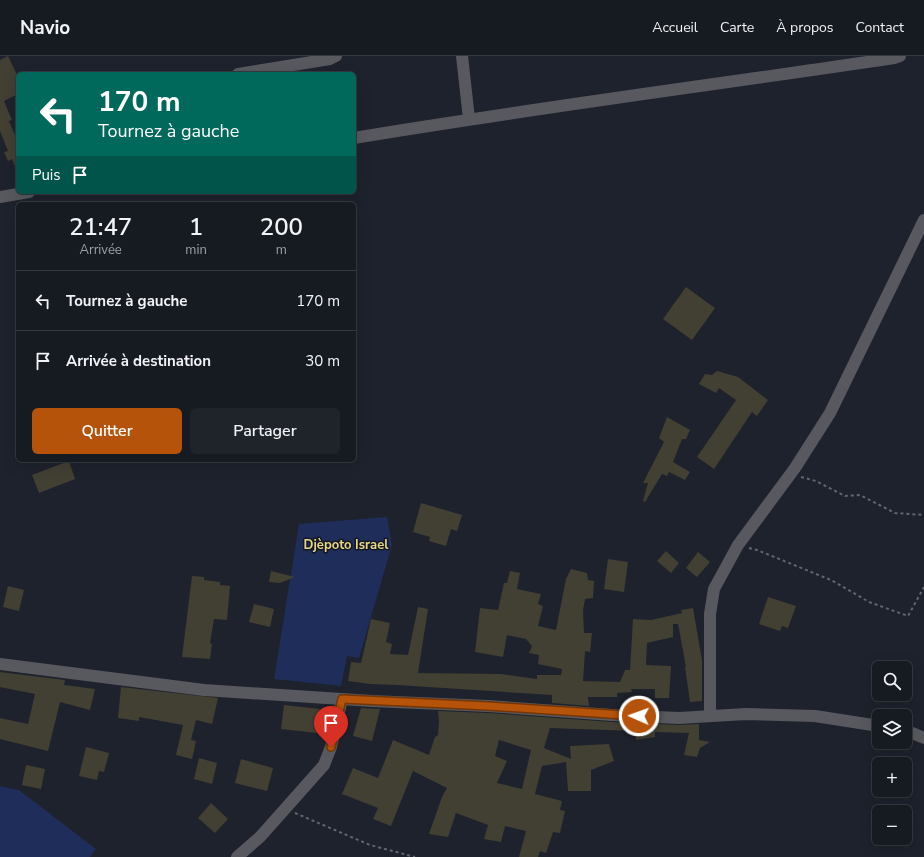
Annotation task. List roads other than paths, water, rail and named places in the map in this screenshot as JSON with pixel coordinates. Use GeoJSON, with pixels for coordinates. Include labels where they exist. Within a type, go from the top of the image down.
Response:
{"type":"FeatureCollection","features":[{"type":"Feature","properties":{"kind":"street"},"geometry":{"type":"LineString","coordinates":[[250,72],[330,59],[336,56]]}},
{"type":"Feature","properties":{"kind":"street"},"geometry":{"type":"LineString","coordinates":[[462,56],[469,119]]}},
{"type":"Feature","properties":{"kind":"street"},"geometry":{"type":"LineString","coordinates":[[356,138],[469,119],[754,79],[900,56]]}},
{"type":"Feature","properties":{"kind":"street"},"geometry":{"type":"LineString","coordinates":[[0,197],[17,194]]}},
{"type":"Feature","properties":{"kind":"street"},"geometry":{"type":"LineString","coordinates":[[710,716],[710,614],[714,589],[738,545],[790,474],[830,413],[924,220]]}},
{"type":"Feature","properties":{"kind":"street"},"geometry":{"type":"LineString","coordinates":[[0,664],[204,690],[679,718],[746,714],[815,716],[872,725]]}},
{"type":"Feature","properties":{"kind":"street"},"geometry":{"type":"LineString","coordinates":[[237,857],[260,837],[324,765],[331,747],[342,699]]}},
{"type":"Feature","properties":{"kind":"street"},"geometry":{"type":"LineString","coordinates":[[912,733],[924,738]]}},
{"type":"Feature","properties":{"kind":"district","name":"Djèpoto Israel"},"geometry":{"type":"Point","coordinates":[346,544]}}]}
